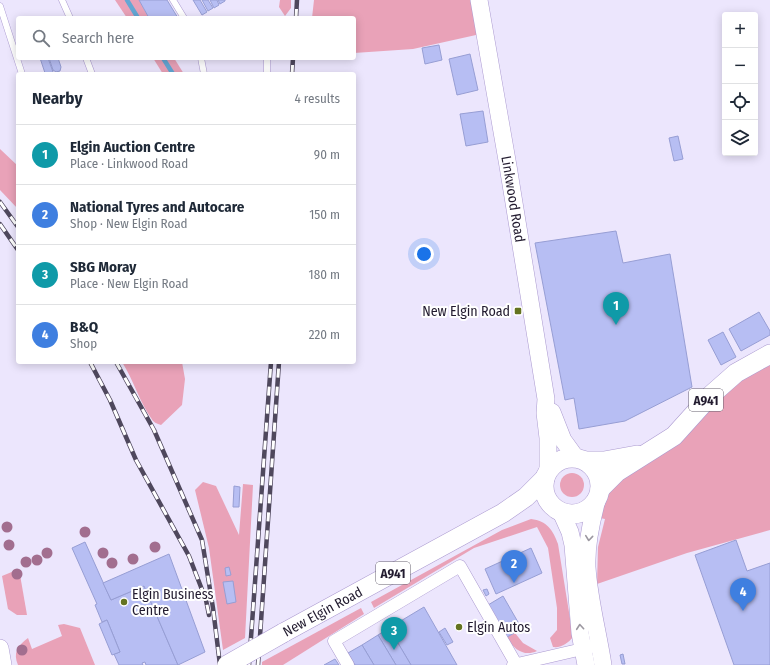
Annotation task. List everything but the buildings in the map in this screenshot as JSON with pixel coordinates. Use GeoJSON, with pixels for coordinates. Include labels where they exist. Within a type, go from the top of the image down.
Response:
{"type":"FeatureCollection","features":[{"type":"Feature","properties":{"kind":"main road","name":"A941"},"geometry":{"type":"LineString","coordinates":[[599,494],[617,472],[674,436],[711,395],[736,373],[770,354]]}},
{"type":"Feature","properties":{"kind":"main road","name":"A941"},"geometry":{"type":"LineString","coordinates":[[581,459],[613,460],[648,452]]}},
{"type":"Feature","properties":{"kind":"main road"},"geometry":{"type":"LineString","coordinates":[[562,459],[581,459],[597,471],[600,479],[599,494],[584,512],[573,515],[558,510],[546,496],[544,485],[546,475],[553,465],[562,459]]}},
{"type":"Feature","properties":{"kind":"main road","name":"New Elgin Road"},"geometry":{"type":"LineString","coordinates":[[227,665],[503,513],[526,497],[546,475]]}},
{"type":"Feature","properties":{"kind":"main road","name":"New Elgin Road"},"geometry":{"type":"LineString","coordinates":[[503,513],[526,509],[558,510]]}},
{"type":"Feature","properties":{"kind":"street","name":"Linkwood Road"},"geometry":{"type":"LineString","coordinates":[[479,0],[510,174],[546,399],[563,440],[581,459]]}},
{"type":"Feature","properties":{"kind":"street","name":"Linkwood Road"},"geometry":{"type":"LineString","coordinates":[[546,399],[544,413],[548,438],[546,475]]}},
{"type":"Feature","properties":{"kind":"street"},"geometry":{"type":"LineString","coordinates":[[599,494],[588,539],[587,566],[603,665]]}},
{"type":"Feature","properties":{"kind":"street"},"geometry":{"type":"LineString","coordinates":[[558,510],[570,532],[573,545],[584,657]]}},
{"type":"Feature","properties":{"kind":"street"},"geometry":{"type":"LineString","coordinates":[[348,665],[334,641],[460,566],[514,664],[584,657],[600,645]]}},
{"type":"Feature","properties":{"kind":"street"},"geometry":{"type":"LineString","coordinates":[[0,648],[3,665]]}},
{"type":"Feature","properties":{"kind":"lane"},"geometry":{"type":"LineString","coordinates":[[62,0],[69,16]]}},
{"type":"Feature","properties":{"kind":"lane"},"geometry":{"type":"LineString","coordinates":[[173,0],[183,16]]}},
{"type":"Feature","properties":{"kind":"lane"},"geometry":{"type":"LineString","coordinates":[[0,6],[16,55]]}},
{"type":"Feature","properties":{"kind":"lane"},"geometry":{"type":"LineString","coordinates":[[17,60],[21,72]]}},
{"type":"Feature","properties":{"kind":"lane"},"geometry":{"type":"LineString","coordinates":[[87,60],[91,72]]}},
{"type":"Feature","properties":{"kind":"lane"},"geometry":{"type":"LineString","coordinates":[[201,60],[204,72]]}},
{"type":"Feature","properties":{"kind":"lane"},"geometry":{"type":"LineString","coordinates":[[267,60],[267,72]]}},
{"type":"Feature","properties":{"kind":"shaded area"},"geometry":{"type":"Polygon","coordinates":[[[115,0],[139,0],[148,16],[126,16],[115,0]]]}},
{"type":"Feature","properties":{"kind":"shaded area"},"geometry":{"type":"Polygon","coordinates":[[[280,0],[291,0],[291,8],[285,16],[279,7],[280,0]]]}},
{"type":"Feature","properties":{"kind":"shaded area"},"geometry":{"type":"Polygon","coordinates":[[[314,0],[479,0],[485,33],[413,49],[356,53],[356,16],[312,16],[314,0]]]}},
{"type":"Feature","properties":{"kind":"shaded area"},"geometry":{"type":"Polygon","coordinates":[[[154,60],[175,60],[183,72],[162,72],[154,60]]]}},
{"type":"Feature","properties":{"kind":"shaded area"},"geometry":{"type":"Polygon","coordinates":[[[0,149],[16,164],[16,207],[0,190],[0,149]]]}},
{"type":"Feature","properties":{"kind":"shaded area"},"geometry":{"type":"Polygon","coordinates":[[[770,354],[770,530],[687,553],[597,584],[598,547],[605,519],[579,514],[589,509],[597,500],[770,354]]]}},
{"type":"Feature","properties":{"kind":"shaded area"},"geometry":{"type":"Polygon","coordinates":[[[123,364],[182,364],[185,379],[182,405],[161,425],[154,422],[147,412],[123,364]]]}},
{"type":"Feature","properties":{"kind":"shaded area"},"geometry":{"type":"Polygon","coordinates":[[[572,473],[581,476],[584,485],[581,494],[572,497],[563,494],[560,485],[563,476],[572,473]]]}},
{"type":"Feature","properties":{"kind":"shaded area"},"geometry":{"type":"Polygon","coordinates":[[[203,482],[216,486],[239,535],[243,484],[253,485],[245,638],[223,650],[209,548],[195,490],[203,482]]]}},
{"type":"Feature","properties":{"kind":"shaded area"},"geometry":{"type":"Polygon","coordinates":[[[531,519],[537,520],[549,527],[558,544],[573,637],[564,645],[553,647],[550,638],[557,630],[557,608],[548,548],[537,527],[474,548],[374,608],[371,602],[502,530],[531,519]]]}},
{"type":"Feature","properties":{"kind":"shaded area"},"geometry":{"type":"Polygon","coordinates":[[[19,569],[27,615],[17,615],[8,609],[2,576],[19,569]]]}},
{"type":"Feature","properties":{"kind":"shaded area"},"geometry":{"type":"Polygon","coordinates":[[[361,608],[364,614],[283,665],[262,665],[262,662],[361,608]]]}},
{"type":"Feature","properties":{"kind":"shaded area"},"geometry":{"type":"Polygon","coordinates":[[[64,624],[80,628],[95,665],[18,665],[16,653],[24,641],[28,638],[32,649],[62,636],[58,625],[64,624]]]}},
{"type":"Feature","properties":{"kind":"shaded area"},"geometry":{"type":"Polygon","coordinates":[[[515,633],[523,643],[537,651],[528,653],[519,651],[512,645],[507,637],[515,633]]]}},
{"type":"Feature","properties":{"kind":"waterway"},"geometry":{"type":"LineString","coordinates":[[127,0],[137,16]]}},
{"type":"Feature","properties":{"kind":"waterway"},"geometry":{"type":"LineString","coordinates":[[164,60],[172,72]]}},
{"type":"Feature","properties":{"kind":"railway"},"geometry":{"type":"LineString","coordinates":[[296,16],[297,0]]}},
{"type":"Feature","properties":{"kind":"railway"},"geometry":{"type":"LineString","coordinates":[[292,72],[293,60]]}},
{"type":"Feature","properties":{"kind":"railway"},"geometry":{"type":"LineString","coordinates":[[0,202],[16,224]]}},
{"type":"Feature","properties":{"kind":"railway"},"geometry":{"type":"LineString","coordinates":[[0,224],[16,247]]}},
{"type":"Feature","properties":{"kind":"railway"},"geometry":{"type":"LineString","coordinates":[[91,364],[110,400],[136,460],[189,556],[206,600],[209,615]]}},
{"type":"Feature","properties":{"kind":"railway"},"geometry":{"type":"LineString","coordinates":[[117,364],[154,430],[202,540],[220,665]]}},
{"type":"Feature","properties":{"kind":"railway"},"geometry":{"type":"LineString","coordinates":[[249,665],[271,364]]}},
{"type":"Feature","properties":{"kind":"railway"},"geometry":{"type":"LineString","coordinates":[[258,665],[279,364]]}},
{"type":"Feature","properties":{"kind":"place","name":"New Elgin Road"},"geometry":{"type":"Point","coordinates":[518,311]}},
{"type":"Feature","properties":{"kind":"place","name":"Elgin Auction Centre"},"geometry":{"type":"Point","coordinates":[616,325]}},
{"type":"Feature","properties":{"kind":"place","name":"National Tyres and Autocare"},"geometry":{"type":"Point","coordinates":[514,583]}},
{"type":"Feature","properties":{"kind":"place","name":"Elgin Business Centre"},"geometry":{"type":"Point","coordinates":[124,602]}},
{"type":"Feature","properties":{"kind":"place","name":"B&Q"},"geometry":{"type":"Point","coordinates":[743,611]}},
{"type":"Feature","properties":{"kind":"place","name":"Elgin Autos"},"geometry":{"type":"Point","coordinates":[459,627]}},
{"type":"Feature","properties":{"kind":"place","name":"SBG Moray"},"geometry":{"type":"Point","coordinates":[394,650]}}]}
